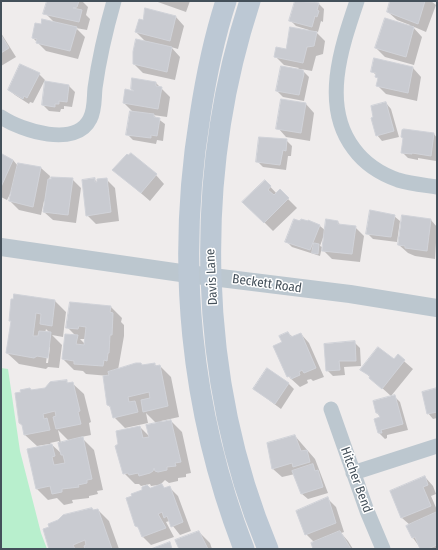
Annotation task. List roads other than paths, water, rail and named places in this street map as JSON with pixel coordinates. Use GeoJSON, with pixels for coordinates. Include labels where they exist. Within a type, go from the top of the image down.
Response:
{"type":"FeatureCollection","features":[{"type":"Feature","properties":{"kind":"main road","name":"Davis Lane"},"geometry":{"type":"LineString","coordinates":[[226,1],[207,73],[196,137],[190,199],[188,274],[190,319],[199,383],[210,439],[222,482],[244,549]]}},
{"type":"Feature","properties":{"kind":"main road","name":"Davis Lane"},"geometry":{"type":"LineString","coordinates":[[250,1],[231,66],[220,120],[210,230],[211,276],[221,374],[229,421],[250,500],[268,549]]}},
{"type":"Feature","properties":{"kind":"street"},"geometry":{"type":"LineString","coordinates":[[1,117],[27,129],[56,135],[70,133],[84,128],[92,113],[96,81],[114,1]]}},
{"type":"Feature","properties":{"kind":"street"},"geometry":{"type":"LineString","coordinates":[[357,1],[346,37],[336,89],[338,117],[341,127],[350,144],[360,157],[384,174],[412,184],[437,187]]}},
{"type":"Feature","properties":{"kind":"street","name":"Beckett Road"},"geometry":{"type":"LineString","coordinates":[[1,247],[188,274],[350,294],[437,308]]}},
{"type":"Feature","properties":{"kind":"street","name":"Hitcher Bend"},"geometry":{"type":"LineString","coordinates":[[331,410],[366,510],[383,549]]}},
{"type":"Feature","properties":{"kind":"street"},"geometry":{"type":"LineString","coordinates":[[353,473],[437,446]]}}]}
